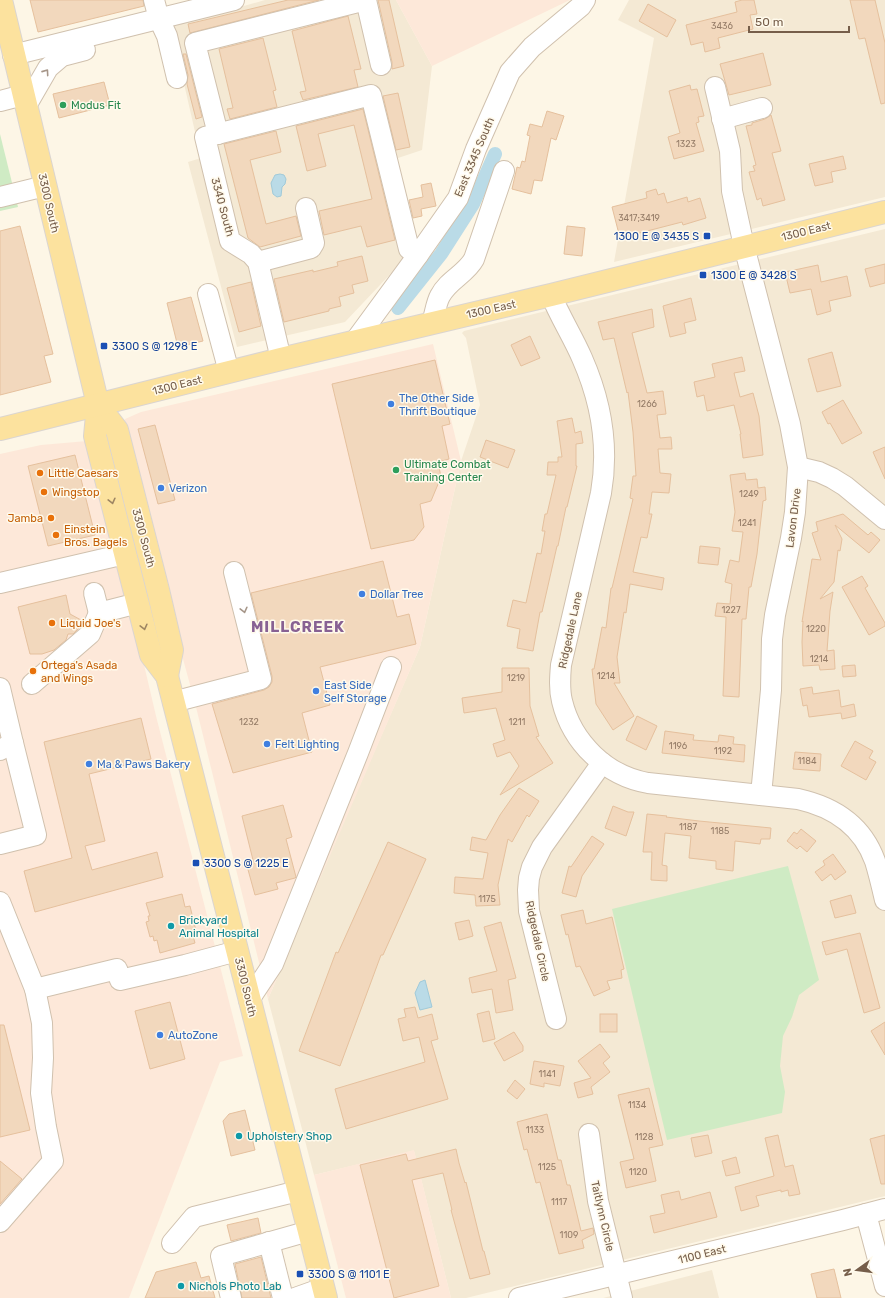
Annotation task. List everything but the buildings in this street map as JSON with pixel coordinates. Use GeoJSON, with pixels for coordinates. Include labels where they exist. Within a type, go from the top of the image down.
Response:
{"type":"FeatureCollection","features":[{"type":"Feature","properties":{"kind":"main road","name":"3300 South"},"geometry":{"type":"LineString","coordinates":[[1,0],[98,405],[95,436],[151,654],[167,676],[325,1293]]}},
{"type":"Feature","properties":{"kind":"main road","name":"1300 East"},"geometry":{"type":"LineString","coordinates":[[0,429],[885,212]]}},
{"type":"Feature","properties":{"kind":"main road","name":"3300 South"},"geometry":{"type":"LineString","coordinates":[[98,405],[117,430],[155,578],[172,650],[167,676]]}},
{"type":"Feature","properties":{"kind":"street"},"geometry":{"type":"LineString","coordinates":[[0,101],[24,100],[48,68],[62,56],[115,43],[135,34],[152,21],[154,0]]}},
{"type":"Feature","properties":{"kind":"street"},"geometry":{"type":"LineString","coordinates":[[13,55],[234,0]]}},
{"type":"Feature","properties":{"kind":"street","name":"3340 South"},"geometry":{"type":"LineString","coordinates":[[258,262],[251,254],[230,241],[195,43],[366,0],[381,65]]}},
{"type":"Feature","properties":{"kind":"street","name":"East 3345 South"},"geometry":{"type":"LineString","coordinates":[[355,341],[458,198],[476,149],[510,72],[532,47],[581,6],[585,0]]}},
{"type":"Feature","properties":{"kind":"street"},"geometry":{"type":"LineString","coordinates":[[152,21],[167,36],[177,78]]}},
{"type":"Feature","properties":{"kind":"street","name":"Lavon Drive"},"geometry":{"type":"LineString","coordinates":[[715,87],[732,159],[732,191],[744,246],[790,424],[798,467],[795,512],[773,633],[772,690],[761,794]]}},
{"type":"Feature","properties":{"kind":"street"},"geometry":{"type":"LineString","coordinates":[[211,135],[371,95],[409,249],[418,255]]}},
{"type":"Feature","properties":{"kind":"street"},"geometry":{"type":"LineString","coordinates":[[722,118],[762,108]]}},
{"type":"Feature","properties":{"kind":"street"},"geometry":{"type":"LineString","coordinates":[[432,323],[440,296],[451,282],[470,266],[474,259],[504,171]]}},
{"type":"Feature","properties":{"kind":"street"},"geometry":{"type":"LineString","coordinates":[[9,195],[45,186]]}},
{"type":"Feature","properties":{"kind":"street"},"geometry":{"type":"LineString","coordinates":[[282,359],[258,262],[311,248],[314,243],[306,208]]}},
{"type":"Feature","properties":{"kind":"street"},"geometry":{"type":"LineString","coordinates":[[208,294],[229,372]]}},
{"type":"Feature","properties":{"kind":"street","name":"Ridgedale Lane"},"geometry":{"type":"LineString","coordinates":[[551,295],[557,310],[582,357],[590,378],[597,400],[604,438],[604,476],[601,493],[561,665],[560,677],[562,702],[571,724],[586,747],[602,763],[619,774],[636,781],[798,799],[827,808],[845,820],[859,834],[870,849],[885,900]]}},
{"type":"Feature","properties":{"kind":"street"},"geometry":{"type":"LineString","coordinates":[[798,467],[819,472],[832,478],[845,486],[885,519]]}},
{"type":"Feature","properties":{"kind":"street"},"geometry":{"type":"LineString","coordinates":[[0,583],[125,554]]}},
{"type":"Feature","properties":{"kind":"street"},"geometry":{"type":"LineString","coordinates":[[173,702],[261,679],[234,572]]}},
{"type":"Feature","properties":{"kind":"street"},"geometry":{"type":"LineString","coordinates":[[32,684],[90,634],[99,613],[94,593]]}},
{"type":"Feature","properties":{"kind":"street"},"geometry":{"type":"LineString","coordinates":[[99,613],[138,603]]}},
{"type":"Feature","properties":{"kind":"street"},"geometry":{"type":"LineString","coordinates":[[249,1000],[274,964],[358,753],[390,667]]}},
{"type":"Feature","properties":{"kind":"street"},"geometry":{"type":"LineString","coordinates":[[0,688],[6,747],[36,835],[0,844]]}},
{"type":"Feature","properties":{"kind":"street","name":"Ridgedale Circle"},"geometry":{"type":"LineString","coordinates":[[556,1019],[529,911],[529,878],[532,867],[542,847],[602,763]]}},
{"type":"Feature","properties":{"kind":"street"},"geometry":{"type":"LineString","coordinates":[[0,902],[35,989],[42,1023],[43,1058],[41,1093],[53,1161],[0,1222]]}},
{"type":"Feature","properties":{"kind":"street"},"geometry":{"type":"LineString","coordinates":[[35,989],[117,969],[120,980],[237,951]]}},
{"type":"Feature","properties":{"kind":"street","name":"Taitlynn Circle"},"geometry":{"type":"LineString","coordinates":[[589,1134],[598,1201],[622,1298]]}},
{"type":"Feature","properties":{"kind":"street"},"geometry":{"type":"LineString","coordinates":[[172,1243],[194,1217],[298,1191]]}},
{"type":"Feature","properties":{"kind":"street"},"geometry":{"type":"LineString","coordinates":[[876,1211],[885,1286]]}},
{"type":"Feature","properties":{"kind":"street","name":"1100 East"},"geometry":{"type":"LineString","coordinates":[[519,1298],[876,1211]]}},
{"type":"Feature","properties":{"kind":"street"},"geometry":{"type":"LineString","coordinates":[[231,1298],[220,1256],[309,1231]]}},
{"type":"Feature","properties":{"kind":"street"},"geometry":{"type":"LineString","coordinates":[[269,1242],[283,1298]]}},
{"type":"Feature","properties":{"kind":"street"},"geometry":{"type":"LineString","coordinates":[[295,1298],[325,1293]]}},
{"type":"Feature","properties":{"kind":"shaded area"},"geometry":{"type":"Polygon","coordinates":[[[265,0],[396,0],[432,66],[422,150],[392,160],[415,248],[345,322],[237,347],[188,162],[201,158],[171,27],[265,0]]]}},
{"type":"Feature","properties":{"kind":"shaded area"},"geometry":{"type":"Polygon","coordinates":[[[396,0],[570,0],[432,66],[396,0]]]}},
{"type":"Feature","properties":{"kind":"shaded area"},"geometry":{"type":"Polygon","coordinates":[[[629,0],[885,0],[885,197],[614,262],[654,38],[618,20],[629,0]]]}},
{"type":"Feature","properties":{"kind":"shaded area"},"geometry":{"type":"Polygon","coordinates":[[[885,229],[885,1196],[466,1298],[451,1298],[414,1151],[314,1175],[268,999],[420,647],[461,461],[480,405],[466,338],[462,333],[464,331],[885,229]]]}},
{"type":"Feature","properties":{"kind":"shaded area"},"geometry":{"type":"Polygon","coordinates":[[[433,344],[461,461],[420,647],[268,999],[195,703],[121,431],[125,419],[141,412],[433,344]]]}},
{"type":"Feature","properties":{"kind":"shaded area"},"geometry":{"type":"Polygon","coordinates":[[[87,441],[126,588],[156,716],[243,1056],[220,1062],[129,1298],[0,1298],[0,454],[41,445],[87,441]]]}},
{"type":"Feature","properties":{"kind":"shaded area"},"geometry":{"type":"Polygon","coordinates":[[[414,1150],[451,1298],[346,1298],[314,1175],[414,1150]]]}},
{"type":"Feature","properties":{"kind":"shaded area"},"geometry":{"type":"Polygon","coordinates":[[[712,1270],[719,1298],[603,1298],[712,1270]]]}},
{"type":"Feature","properties":{"kind":"green space"},"geometry":{"type":"Polygon","coordinates":[[[0,134],[18,207],[0,211],[0,134]]]}},
{"type":"Feature","properties":{"kind":"green space"},"geometry":{"type":"Polygon","coordinates":[[[788,866],[819,980],[799,995],[792,1017],[783,1036],[780,1066],[785,1092],[782,1113],[667,1140],[612,909],[788,866]]]}},
{"type":"Feature","properties":{"kind":"water"},"geometry":{"type":"Polygon","coordinates":[[[275,175],[284,175],[286,179],[285,184],[282,187],[281,196],[277,197],[273,194],[271,183],[275,175]]]}},
{"type":"Feature","properties":{"kind":"water"},"geometry":{"type":"Polygon","coordinates":[[[425,980],[432,1007],[420,1010],[415,993],[420,982],[425,980]]]}},
{"type":"Feature","properties":{"kind":"waterway"},"geometry":{"type":"LineString","coordinates":[[398,308],[441,254],[473,204],[495,154]]}},
{"type":"Feature","properties":{"kind":"place","name":"Modus Fit"},"geometry":{"type":"Point","coordinates":[63,105]}},
{"type":"Feature","properties":{"kind":"place","name":"1300 E @ 3435 S"},"geometry":{"type":"Point","coordinates":[707,236]}},
{"type":"Feature","properties":{"kind":"place","name":"1300 E @ 3428 S"},"geometry":{"type":"Point","coordinates":[703,275]}},
{"type":"Feature","properties":{"kind":"place","name":"3300 S @ 1298 E"},"geometry":{"type":"Point","coordinates":[104,346]}},
{"type":"Feature","properties":{"kind":"place","name":"The Other Side Thrift Boutique"},"geometry":{"type":"Point","coordinates":[391,404]}},
{"type":"Feature","properties":{"kind":"place","name":"Ultimate Combat Training Center"},"geometry":{"type":"Point","coordinates":[396,470]}},
{"type":"Feature","properties":{"kind":"place","name":"Little Caesars"},"geometry":{"type":"Point","coordinates":[40,473]}},
{"type":"Feature","properties":{"kind":"place","name":"Verizon"},"geometry":{"type":"Point","coordinates":[161,488]}},
{"type":"Feature","properties":{"kind":"place","name":"Wingstop"},"geometry":{"type":"Point","coordinates":[44,492]}},
{"type":"Feature","properties":{"kind":"place","name":"Jamba"},"geometry":{"type":"Point","coordinates":[51,518]}},
{"type":"Feature","properties":{"kind":"place","name":"Einstein Bros. Bagels"},"geometry":{"type":"Point","coordinates":[56,535]}},
{"type":"Feature","properties":{"kind":"place","name":"Dollar Tree"},"geometry":{"type":"Point","coordinates":[362,594]}},
{"type":"Feature","properties":{"kind":"place","name":"Liquid Joe's"},"geometry":{"type":"Point","coordinates":[52,623]}},
{"type":"Feature","properties":{"kind":"place","name":"Ortega's Asada and Wings"},"geometry":{"type":"Point","coordinates":[33,671]}},
{"type":"Feature","properties":{"kind":"place","name":"East Side Self Storage"},"geometry":{"type":"Point","coordinates":[316,691]}},
{"type":"Feature","properties":{"kind":"place","name":"Felt Lighting"},"geometry":{"type":"Point","coordinates":[267,744]}},
{"type":"Feature","properties":{"kind":"place","name":"Ma & Paws Bakery"},"geometry":{"type":"Point","coordinates":[89,764]}},
{"type":"Feature","properties":{"kind":"place","name":"3300 S @ 1225 E"},"geometry":{"type":"Point","coordinates":[196,863]}},
{"type":"Feature","properties":{"kind":"place","name":"Brickyard Animal Hospital"},"geometry":{"type":"Point","coordinates":[171,926]}},
{"type":"Feature","properties":{"kind":"place","name":"AutoZone"},"geometry":{"type":"Point","coordinates":[160,1035]}},
{"type":"Feature","properties":{"kind":"place","name":"Upholstery Shop"},"geometry":{"type":"Point","coordinates":[239,1136]}},
{"type":"Feature","properties":{"kind":"place","name":"3300 S @ 1101 E"},"geometry":{"type":"Point","coordinates":[300,1274]}},
{"type":"Feature","properties":{"kind":"place","name":"Nichols Photo Lab"},"geometry":{"type":"Point","coordinates":[181,1286]}},
{"type":"Feature","properties":{"kind":"district","name":"MILLCREEK"},"geometry":{"type":"Point","coordinates":[298,627]}}]}
